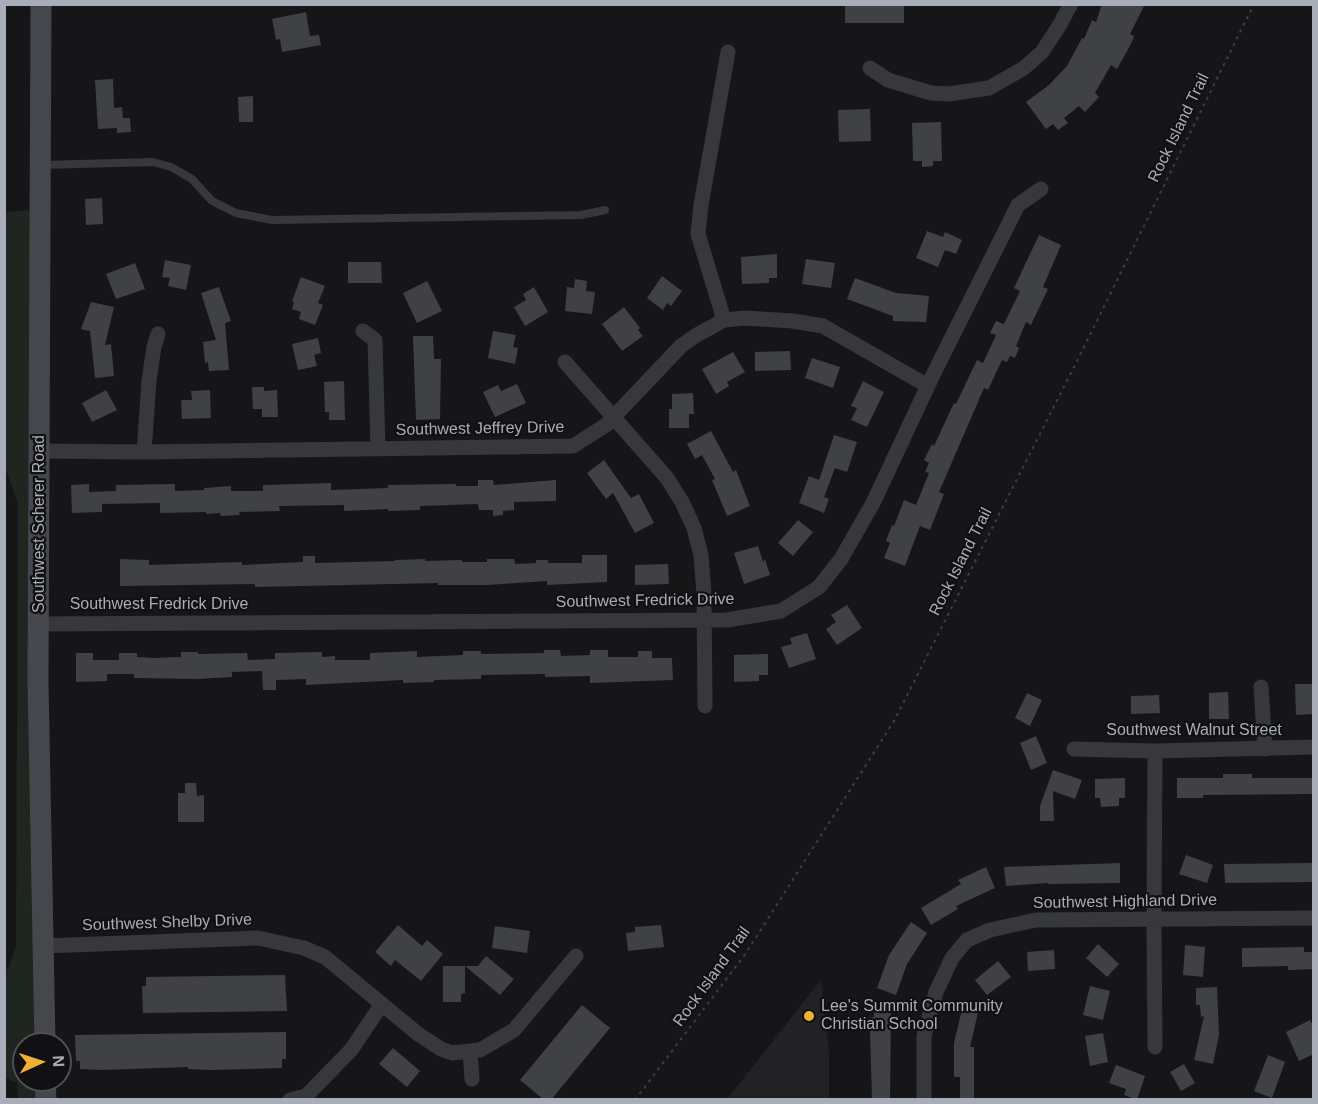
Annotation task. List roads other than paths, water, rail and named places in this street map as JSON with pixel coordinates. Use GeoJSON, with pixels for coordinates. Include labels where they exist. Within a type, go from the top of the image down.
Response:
{"type":"FeatureCollection","features":[{"type":"Feature","properties":{"kind":"main road","name":"Southwest Scherer Road"},"geometry":{"type":"LineString","coordinates":[[41,4],[38,681],[45,1032]]}},
{"type":"Feature","properties":{"kind":"street"},"geometry":{"type":"LineString","coordinates":[[870,68],[888,80],[931,93],[948,94],[989,88],[1024,68],[1042,52],[1071,4]]}},
{"type":"Feature","properties":{"kind":"street"},"geometry":{"type":"LineString","coordinates":[[724,320],[698,234],[728,52]]}},
{"type":"Feature","properties":{"kind":"street","name":"Southwest Fredrick Drive"},"geometry":{"type":"LineString","coordinates":[[40,624],[727,620],[781,611],[819,587],[841,559],[873,503],[1018,205],[1041,189]]}},
{"type":"Feature","properties":{"kind":"street","name":"Southwest Jeffrey Drive"},"geometry":{"type":"LineString","coordinates":[[40,452],[573,446],[606,425],[681,346],[724,320],[745,318],[793,321],[822,326],[928,386]]}},
{"type":"Feature","properties":{"kind":"street"},"geometry":{"type":"LineString","coordinates":[[363,331],[375,340],[378,449]]}},
{"type":"Feature","properties":{"kind":"street"},"geometry":{"type":"LineString","coordinates":[[144,452],[148,380],[158,334]]}},
{"type":"Feature","properties":{"kind":"street"},"geometry":{"type":"LineString","coordinates":[[565,362],[667,478],[694,528],[701,555],[704,594],[705,706]]}},
{"type":"Feature","properties":{"kind":"street"},"geometry":{"type":"LineString","coordinates":[[1261,687],[1265,749]]}},
{"type":"Feature","properties":{"kind":"street","name":"Southwest Walnut Street"},"geometry":{"type":"LineString","coordinates":[[1074,749],[1155,751],[1314,747]]}},
{"type":"Feature","properties":{"kind":"street"},"geometry":{"type":"LineString","coordinates":[[1155,751],[1155,1047]]}},
{"type":"Feature","properties":{"kind":"street","name":"Southwest Highland Drive"},"geometry":{"type":"LineString","coordinates":[[924,1100],[924,1036],[936,993],[952,958],[967,940],[990,930],[1036,920],[1314,918]]}},
{"type":"Feature","properties":{"kind":"street","name":"Southwest Shelby Drive"},"geometry":{"type":"LineString","coordinates":[[43,946],[246,938],[266,939],[304,948],[326,957],[418,1034],[441,1049],[452,1053],[480,1050],[514,1030],[576,956]]}},
{"type":"Feature","properties":{"kind":"street"},"geometry":{"type":"LineString","coordinates":[[290,1100],[306,1096],[351,1050],[382,1004]]}},
{"type":"Feature","properties":{"kind":"street"},"geometry":{"type":"LineString","coordinates":[[470,1051],[472,1079]]}},
{"type":"Feature","properties":{"kind":"lane"},"geometry":{"type":"LineString","coordinates":[[39,165],[153,162],[171,167],[192,179],[212,201],[236,213],[272,220],[581,215],[605,210]]}},
{"type":"Feature","properties":{"kind":"place","name":"Lee's Summit Community Christian School"},"geometry":{"type":"Point","coordinates":[809,1016]}}]}
